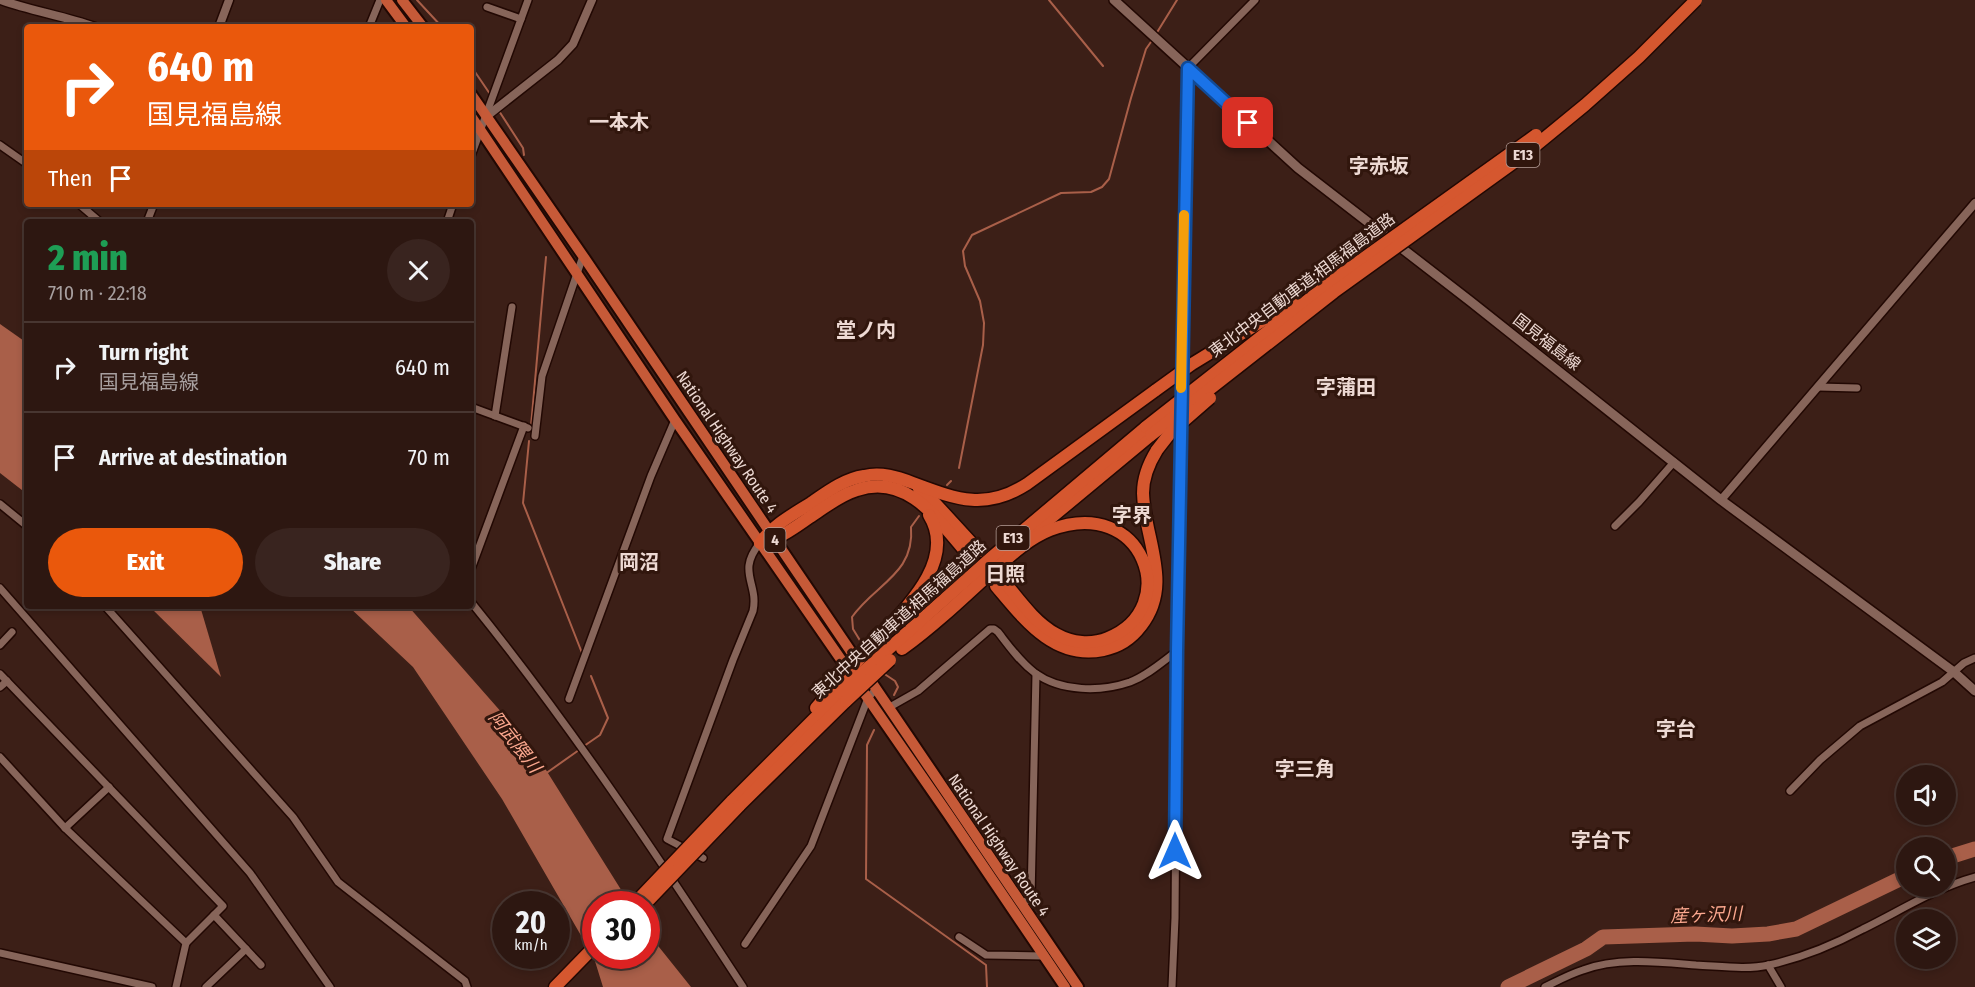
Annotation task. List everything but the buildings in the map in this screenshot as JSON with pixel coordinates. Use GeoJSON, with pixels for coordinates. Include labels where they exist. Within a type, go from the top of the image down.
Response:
{"type":"FeatureCollection","features":[{"type":"Feature","properties":{"kind":"highway"},"geometry":{"type":"LineString","coordinates":[[386,0],[404,24]]}},
{"type":"Feature","properties":{"kind":"highway"},"geometry":{"type":"LineString","coordinates":[[402,0],[421,24]]}},
{"type":"Feature","properties":{"kind":"highway","name":"東北中央自動車道;相馬福島道路"},"geometry":{"type":"LineString","coordinates":[[647,891],[736,803],[747,785],[840,693],[887,657],[993,556],[1335,278],[1528,141],[1573,106],[1686,0]]}},
{"type":"Feature","properties":{"kind":"highway","name":"東北中央自動車道;相馬福島道路"},"geometry":{"type":"LineString","coordinates":[[887,657],[902,649],[1149,431],[1334,292],[1532,148],[1585,105],[1639,57],[1696,0]]}},
{"type":"Feature","properties":{"kind":"highway","name":"National Highway Route 4"},"geometry":{"type":"LineString","coordinates":[[474,98],[772,535],[872,693],[1065,987]]}},
{"type":"Feature","properties":{"kind":"highway","name":"National Highway Route 4"},"geometry":{"type":"LineString","coordinates":[[474,120],[760,543],[872,693],[888,708],[1078,987]]}},
{"type":"Feature","properties":{"kind":"highway"},"geometry":{"type":"LineString","coordinates":[[760,543],[832,488],[854,478],[884,474],[966,500],[987,501],[1007,495],[1027,484],[1192,364],[1335,278]]}},
{"type":"Feature","properties":{"kind":"highway"},"geometry":{"type":"LineString","coordinates":[[902,649],[923,634],[1031,540],[1047,531],[1081,522],[1113,528],[1127,537],[1144,564],[1147,579],[1146,595],[1142,609],[1129,626],[1101,640],[1085,642],[1068,639],[1048,629],[999,583],[1041,634],[1065,648],[1101,651],[1119,645],[1131,636],[1147,618],[1154,603],[1157,588],[1157,572],[1143,491],[1147,471],[1157,450],[1171,432],[1334,292]]}},
{"type":"Feature","properties":{"kind":"highway"},"geometry":{"type":"LineString","coordinates":[[772,535],[857,489],[886,486],[904,491],[920,502],[975,554],[933,501],[911,482]]}},
{"type":"Feature","properties":{"kind":"highway"},"geometry":{"type":"LineString","coordinates":[[840,693],[871,646],[912,601],[923,585],[935,559],[937,548],[933,523],[920,502]]}},
{"type":"Feature","properties":{"kind":"highway","name":"東北中央自動車道;相馬福島道路"},"geometry":{"type":"LineString","coordinates":[[657,891],[840,693]]}},
{"type":"Feature","properties":{"kind":"highway"},"geometry":{"type":"LineString","coordinates":[[555,987],[582,959]]}},
{"type":"Feature","properties":{"kind":"highway"},"geometry":{"type":"LineString","coordinates":[[567,987],[584,969]]}},
{"type":"Feature","properties":{"kind":"main road","name":"国見福島線"},"geometry":{"type":"LineString","coordinates":[[1114,0],[1298,168],[1721,500],[1954,672],[1975,691]]}},
{"type":"Feature","properties":{"kind":"street"},"geometry":{"type":"LineString","coordinates":[[1,0],[86,24]]}},
{"type":"Feature","properties":{"kind":"street"},"geometry":{"type":"LineString","coordinates":[[220,24],[229,0]]}},
{"type":"Feature","properties":{"kind":"street"},"geometry":{"type":"LineString","coordinates":[[370,24],[380,0]]}},
{"type":"Feature","properties":{"kind":"street"},"geometry":{"type":"LineString","coordinates":[[474,148],[528,0]]}},
{"type":"Feature","properties":{"kind":"street"},"geometry":{"type":"LineString","coordinates":[[487,116],[558,60],[573,44],[592,0]]}},
{"type":"Feature","properties":{"kind":"street"},"geometry":{"type":"LineString","coordinates":[[1172,987],[1188,68],[1254,0]]}},
{"type":"Feature","properties":{"kind":"street"},"geometry":{"type":"LineString","coordinates":[[487,7],[521,19]]}},
{"type":"Feature","properties":{"kind":"street"},"geometry":{"type":"LineString","coordinates":[[0,145],[24,162]]}},
{"type":"Feature","properties":{"kind":"street"},"geometry":{"type":"LineString","coordinates":[[1721,500],[1975,203]]}},
{"type":"Feature","properties":{"kind":"street"},"geometry":{"type":"LineString","coordinates":[[83,207],[97,219]]}},
{"type":"Feature","properties":{"kind":"street"},"geometry":{"type":"LineString","coordinates":[[474,408],[524,426],[535,433],[542,376],[583,256]]}},
{"type":"Feature","properties":{"kind":"street"},"geometry":{"type":"LineString","coordinates":[[495,416],[512,308]]}},
{"type":"Feature","properties":{"kind":"street"},"geometry":{"type":"LineString","coordinates":[[1818,387],[1857,388]]}},
{"type":"Feature","properties":{"kind":"street"},"geometry":{"type":"LineString","coordinates":[[568,699],[651,476],[675,420]]}},
{"type":"Feature","properties":{"kind":"street"},"geometry":{"type":"LineString","coordinates":[[474,561],[524,426]]}},
{"type":"Feature","properties":{"kind":"street"},"geometry":{"type":"LineString","coordinates":[[1615,526],[1674,462]]}},
{"type":"Feature","properties":{"kind":"street"},"geometry":{"type":"LineString","coordinates":[[0,504],[24,524]]}},
{"type":"Feature","properties":{"kind":"street"},"geometry":{"type":"LineString","coordinates":[[703,858],[668,839],[755,605],[748,569],[750,557],[760,543]]}},
{"type":"Feature","properties":{"kind":"street"},"geometry":{"type":"LineString","coordinates":[[0,588],[250,873],[330,987]]}},
{"type":"Feature","properties":{"kind":"street"},"geometry":{"type":"LineString","coordinates":[[474,606],[576,740],[684,896],[743,987]]}},
{"type":"Feature","properties":{"kind":"street"},"geometry":{"type":"LineString","coordinates":[[108,609],[293,816],[338,882],[465,981],[467,987]]}},
{"type":"Feature","properties":{"kind":"street"},"geometry":{"type":"LineString","coordinates":[[888,708],[918,691],[994,629],[1036,674],[1070,687],[1091,689],[1130,681],[1149,672],[1177,651]]}},
{"type":"Feature","properties":{"kind":"street"},"geometry":{"type":"LineString","coordinates":[[0,645],[12,632]]}},
{"type":"Feature","properties":{"kind":"street"},"geometry":{"type":"LineString","coordinates":[[1790,791],[1820,759],[1860,726],[1942,682],[1964,663],[1975,658]]}},
{"type":"Feature","properties":{"kind":"street"},"geometry":{"type":"LineString","coordinates":[[0,674],[224,906],[186,943],[176,987]]}},
{"type":"Feature","properties":{"kind":"street"},"geometry":{"type":"LineString","coordinates":[[1021,904],[1031,898],[1036,674]]}},
{"type":"Feature","properties":{"kind":"street"},"geometry":{"type":"LineString","coordinates":[[0,687],[7,681]]}},
{"type":"Feature","properties":{"kind":"street"},"geometry":{"type":"LineString","coordinates":[[745,944],[811,846],[872,693]]}},
{"type":"Feature","properties":{"kind":"street"},"geometry":{"type":"LineString","coordinates":[[0,757],[65,828],[186,943]]}},
{"type":"Feature","properties":{"kind":"street"},"geometry":{"type":"LineString","coordinates":[[65,828],[109,787]]}},
{"type":"Feature","properties":{"kind":"street"},"geometry":{"type":"LineString","coordinates":[[1545,987],[1583,969],[1616,963],[1768,965],[1805,953],[1861,930],[1957,882],[1975,877]]}},
{"type":"Feature","properties":{"kind":"street"},"geometry":{"type":"LineString","coordinates":[[214,915],[261,965]]}},
{"type":"Feature","properties":{"kind":"street"},"geometry":{"type":"LineString","coordinates":[[960,937],[986,955],[1043,956]]}},
{"type":"Feature","properties":{"kind":"street"},"geometry":{"type":"LineString","coordinates":[[206,987],[246,949]]}},
{"type":"Feature","properties":{"kind":"street"},"geometry":{"type":"LineString","coordinates":[[0,953],[152,987]]}},
{"type":"Feature","properties":{"kind":"street"},"geometry":{"type":"LineString","coordinates":[[1768,965],[1781,987]]}},
{"type":"Feature","properties":{"kind":"water"},"geometry":{"type":"Polygon","coordinates":[[[0,324],[24,341],[24,492],[0,473],[0,324]]]}},
{"type":"Feature","properties":{"kind":"water"},"geometry":{"type":"Polygon","coordinates":[[[152,609],[201,609],[221,677],[152,609]]]}},
{"type":"Feature","properties":{"kind":"water","name":"阿武隈川"},"geometry":{"type":"Polygon","coordinates":[[[351,609],[411,609],[531,746],[622,891],[582,891],[582,937],[570,917],[570,891],[555,891],[502,799],[413,667],[351,609]]]}},
{"type":"Feature","properties":{"kind":"water"},"geometry":{"type":"Polygon","coordinates":[[[660,948],[691,987],[603,987],[597,969],[660,969],[660,948]]]}},
{"type":"Feature","properties":{"kind":"waterway"},"geometry":{"type":"LineString","coordinates":[[417,0],[439,24]]}},
{"type":"Feature","properties":{"kind":"waterway"},"geometry":{"type":"LineString","coordinates":[[1049,0],[1103,66]]}},
{"type":"Feature","properties":{"kind":"waterway"},"geometry":{"type":"LineString","coordinates":[[1156,34],[1177,0]]}},
{"type":"Feature","properties":{"kind":"waterway"},"geometry":{"type":"LineString","coordinates":[[959,468],[983,345],[984,323],[980,301],[965,266],[963,251],[972,235],[1061,193],[1091,192],[1102,187],[1109,179],[1146,49],[1153,39]]}},
{"type":"Feature","properties":{"kind":"waterway"},"geometry":{"type":"LineString","coordinates":[[474,70],[490,94]]}},
{"type":"Feature","properties":{"kind":"waterway"},"geometry":{"type":"LineString","coordinates":[[499,111],[523,148],[524,155]]}},
{"type":"Feature","properties":{"kind":"waterway"},"geometry":{"type":"LineString","coordinates":[[531,426],[546,257]]}},
{"type":"Feature","properties":{"kind":"waterway"},"geometry":{"type":"LineString","coordinates":[[529,441],[523,503],[582,653]]}},
{"type":"Feature","properties":{"kind":"waterway"},"geometry":{"type":"LineString","coordinates":[[947,485],[951,481]]}},
{"type":"Feature","properties":{"kind":"waterway"},"geometry":{"type":"LineString","coordinates":[[864,647],[853,629],[852,617],[900,567],[911,543],[911,527],[919,516]]}},
{"type":"Feature","properties":{"kind":"waterway"},"geometry":{"type":"LineString","coordinates":[[883,673],[895,681],[898,687],[894,695]]}},
{"type":"Feature","properties":{"kind":"waterway"},"geometry":{"type":"LineString","coordinates":[[584,746],[600,735],[608,718],[591,676]]}},
{"type":"Feature","properties":{"kind":"waterway"},"geometry":{"type":"LineString","coordinates":[[874,730],[867,745],[866,879],[986,965],[987,987]]}},
{"type":"Feature","properties":{"kind":"waterway","name":"阿武隈川"},"geometry":{"type":"LineString","coordinates":[[545,774],[579,750]]}},
{"type":"Feature","properties":{"kind":"waterway","name":"産ヶ沢川"},"geometry":{"type":"LineString","coordinates":[[1956,855],[1975,849]]}},
{"type":"Feature","properties":{"kind":"waterway","name":"産ヶ沢川"},"geometry":{"type":"LineString","coordinates":[[1508,987],[1586,949],[1603,937],[1695,934],[1732,936],[1768,934],[1796,929],[1896,881]]}},
{"type":"Feature","properties":{"kind":"slow traffic"},"geometry":{"type":"LineString","coordinates":[[1181,388],[1184,215]]}},
{"type":"Feature","properties":{"kind":"district","name":"一本木"},"geometry":{"type":"Point","coordinates":[619,122]}},
{"type":"Feature","properties":{"kind":"district","name":"字赤坂"},"geometry":{"type":"Point","coordinates":[1379,166]}},
{"type":"Feature","properties":{"kind":"district","name":"堂ノ内"},"geometry":{"type":"Point","coordinates":[866,330]}},
{"type":"Feature","properties":{"kind":"district","name":"字蒲田"},"geometry":{"type":"Point","coordinates":[1346,387]}},
{"type":"Feature","properties":{"kind":"district","name":"字界"},"geometry":{"type":"Point","coordinates":[1132,515]}},
{"type":"Feature","properties":{"kind":"district","name":"岡沼"},"geometry":{"type":"Point","coordinates":[639,562]}},
{"type":"Feature","properties":{"kind":"district","name":"日照"},"geometry":{"type":"Point","coordinates":[1005,574]}},
{"type":"Feature","properties":{"kind":"district","name":"字台"},"geometry":{"type":"Point","coordinates":[1676,729]}},
{"type":"Feature","properties":{"kind":"district","name":"字三角"},"geometry":{"type":"Point","coordinates":[1305,769]}},
{"type":"Feature","properties":{"kind":"district","name":"字台下"},"geometry":{"type":"Point","coordinates":[1601,840]}},
{"type":"Feature","properties":{"kind":"route"},"geometry":{"type":"LineString","coordinates":[[1175,851],[1188,68],[1248,123]]}}]}
